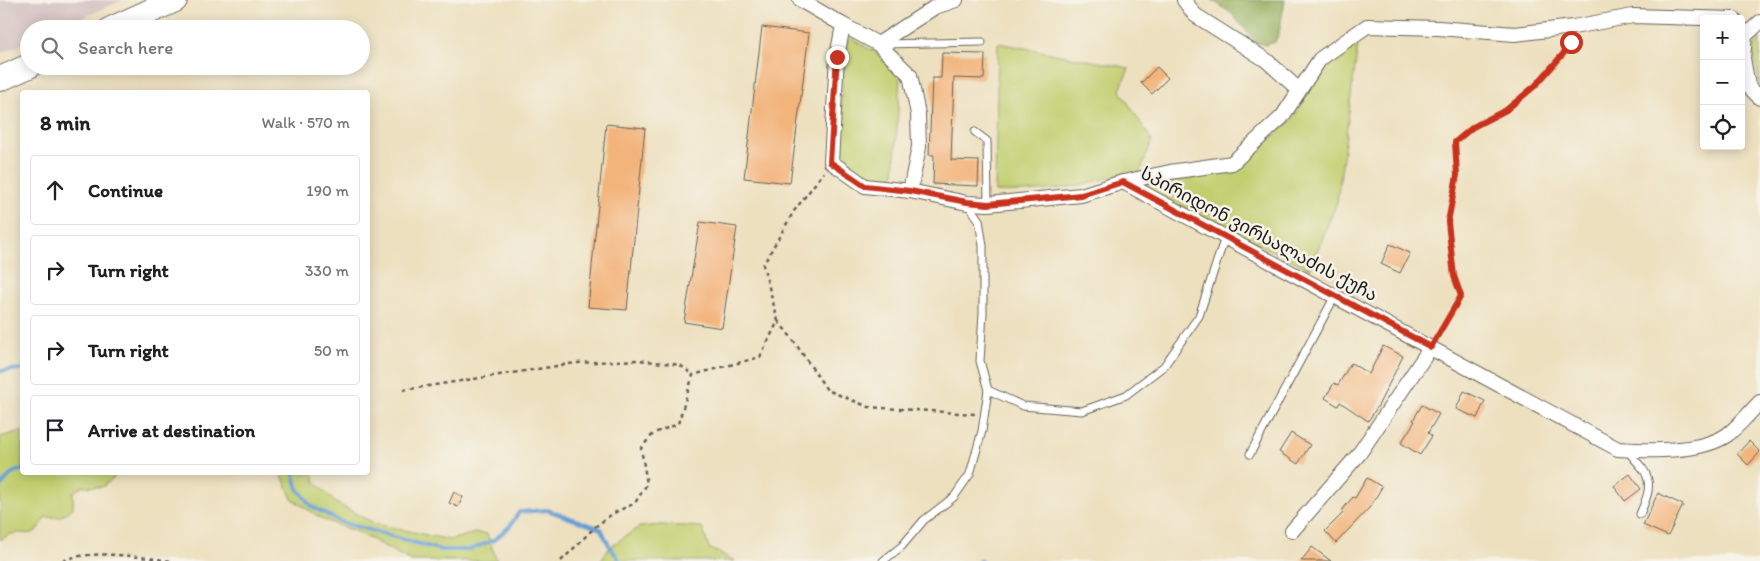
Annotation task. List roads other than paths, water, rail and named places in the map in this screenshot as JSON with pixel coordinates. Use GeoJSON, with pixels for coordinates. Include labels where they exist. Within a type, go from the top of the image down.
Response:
{"type":"FeatureCollection","features":[{"type":"Feature","properties":{"kind":"highway"},"geometry":{"type":"LineString","coordinates":[[131,20],[175,0]]}},
{"type":"Feature","properties":{"kind":"highway"},"geometry":{"type":"LineString","coordinates":[[0,79],[20,70]]}},
{"type":"Feature","properties":{"kind":"street"},"geometry":{"type":"LineString","coordinates":[[800,0],[878,44],[910,75],[918,114],[919,147],[910,191]]}},
{"type":"Feature","properties":{"kind":"street"},"geometry":{"type":"LineString","coordinates":[[878,44],[937,3],[956,0]]}},
{"type":"Feature","properties":{"kind":"street"},"geometry":{"type":"LineString","coordinates":[[1184,0],[1194,15],[1266,60],[1299,90]]}},
{"type":"Feature","properties":{"kind":"street"},"geometry":{"type":"LineString","coordinates":[[1123,182],[1170,172],[1232,163],[1282,117],[1320,59],[1367,26],[1438,28],[1515,34],[1573,28],[1633,16],[1700,18]]}},
{"type":"Feature","properties":{"kind":"street"},"geometry":{"type":"LineString","coordinates":[[1745,21],[1758,23]]}},
{"type":"Feature","properties":{"kind":"street"},"geometry":{"type":"LineString","coordinates":[[1758,23],[1745,36],[1743,58],[1748,86],[1760,98]]}},
{"type":"Feature","properties":{"kind":"street","name":"სპირიდონ ვირსალაძის ქუჩა"},"geometry":{"type":"LineString","coordinates":[[843,25],[837,57],[830,162],[865,186],[910,191],[988,204],[1081,195],[1123,182],[1618,449],[1653,451],[1700,446],[1726,435],[1760,402]]}},
{"type":"Feature","properties":{"kind":"street"},"geometry":{"type":"LineString","coordinates":[[1292,532],[1359,454],[1431,347]]}},
{"type":"Feature","properties":{"kind":"lane"},"geometry":{"type":"LineString","coordinates":[[878,44],[982,42]]}},
{"type":"Feature","properties":{"kind":"lane"},"geometry":{"type":"LineString","coordinates":[[975,132],[987,141],[988,204]]}},
{"type":"Feature","properties":{"kind":"lane"},"geometry":{"type":"LineString","coordinates":[[883,561],[902,546],[924,520],[954,498],[970,474],[982,430],[988,390],[980,361],[983,313],[983,246],[979,220],[967,202]]}},
{"type":"Feature","properties":{"kind":"lane"},"geometry":{"type":"LineString","coordinates":[[988,390],[1023,406],[1082,410],[1126,395],[1164,366],[1199,316],[1226,237]]}},
{"type":"Feature","properties":{"kind":"lane"},"geometry":{"type":"LineString","coordinates":[[1250,454],[1335,296]]}},
{"type":"Feature","properties":{"kind":"lane"},"geometry":{"type":"LineString","coordinates":[[1628,450],[1632,458],[1643,469],[1649,483],[1647,497],[1640,514]]}},
{"type":"Feature","properties":{"kind":"waterway"},"geometry":{"type":"LineString","coordinates":[[0,371],[20,369]]}},
{"type":"Feature","properties":{"kind":"waterway"},"geometry":{"type":"LineString","coordinates":[[0,487],[12,473],[20,470]]}},
{"type":"Feature","properties":{"kind":"waterway"},"geometry":{"type":"LineString","coordinates":[[294,475],[298,489],[311,506],[341,522],[441,550],[469,550],[494,540],[510,526],[519,512],[547,510],[601,529],[620,561]]}}]}
